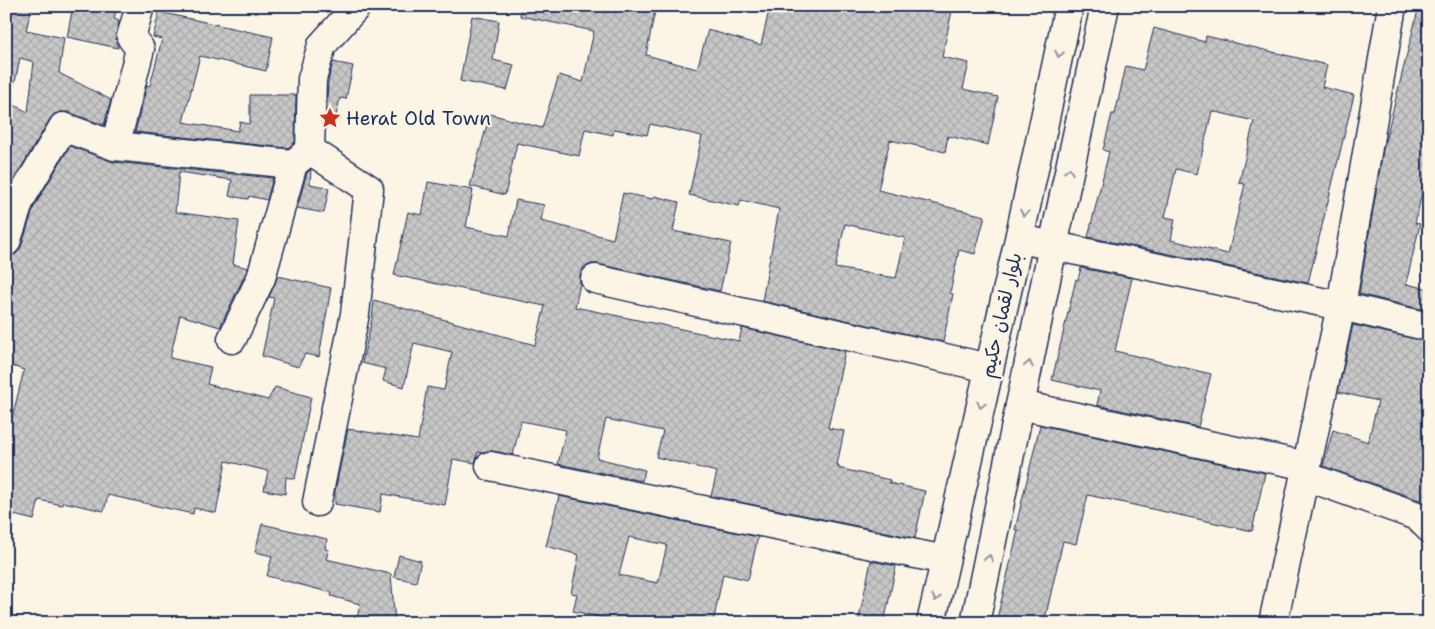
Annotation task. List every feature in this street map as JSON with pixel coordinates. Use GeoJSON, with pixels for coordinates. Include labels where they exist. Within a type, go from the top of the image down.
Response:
{"type":"FeatureCollection","features":[{"type":"Feature","properties":{"kind":"street"},"geometry":{"type":"LineString","coordinates":[[115,146],[140,49],[131,37],[140,6]]}},
{"type":"Feature","properties":{"kind":"street"},"geometry":{"type":"LineString","coordinates":[[232,339],[261,278],[302,157],[312,79],[322,45],[357,6]]}},
{"type":"Feature","properties":{"kind":"street","name":"بلوار لقمان حکیم"},"geometry":{"type":"LineString","coordinates":[[931,623],[1019,239],[1069,6]]}},
{"type":"Feature","properties":{"kind":"street","name":"بلوار لقمان حکیم"},"geometry":{"type":"LineString","coordinates":[[975,623],[1105,6]]}},
{"type":"Feature","properties":{"kind":"street"},"geometry":{"type":"LineString","coordinates":[[1273,623],[1341,306],[1392,6]]}},
{"type":"Feature","properties":{"kind":"street"},"geometry":{"type":"LineString","coordinates":[[6,242],[20,200],[63,127],[115,146],[302,157],[369,189],[355,314],[317,502]]}},
{"type":"Feature","properties":{"kind":"street"},"geometry":{"type":"LineString","coordinates":[[1019,239],[1341,306],[1429,328]]}},
{"type":"Feature","properties":{"kind":"street"},"geometry":{"type":"LineString","coordinates":[[595,279],[989,368]]}},
{"type":"Feature","properties":{"kind":"street"},"geometry":{"type":"LineString","coordinates":[[1020,405],[1306,471],[1417,516],[1429,528]]}},
{"type":"Feature","properties":{"kind":"street"},"geometry":{"type":"LineString","coordinates":[[490,466],[945,560]]}},
{"type":"Feature","properties":{"kind":"building"},"geometry":{"type":"Polygon","coordinates":[[[6,6],[32,6],[26,30],[64,38],[59,73],[111,100],[104,125],[68,112],[54,114],[6,193],[6,101],[28,112],[34,62],[20,58],[15,82],[6,81],[6,6]]]}},
{"type":"Feature","properties":{"kind":"building"},"geometry":{"type":"Polygon","coordinates":[[[73,6],[117,6],[114,19],[119,21],[116,39],[118,48],[67,37],[73,6]]]}},
{"type":"Feature","properties":{"kind":"building"},"geometry":{"type":"Polygon","coordinates":[[[521,6],[656,6],[646,55],[697,69],[708,30],[761,45],[770,6],[953,6],[942,57],[969,63],[963,89],[998,97],[988,145],[948,136],[945,152],[890,140],[878,190],[985,216],[975,254],[959,250],[950,293],[953,294],[943,342],[762,301],[779,209],[741,200],[739,206],[689,195],[702,136],[650,124],[647,135],[614,129],[613,135],[585,129],[579,156],[517,143],[505,195],[470,186],[490,114],[542,128],[559,75],[583,82],[594,31],[520,16],[521,6]],[[845,224],[835,268],[896,278],[905,238],[845,224]]]}},
{"type":"Feature","properties":{"kind":"building"},"geometry":{"type":"Polygon","coordinates":[[[1419,6],[1429,6],[1429,185],[1424,184],[1415,223],[1420,224],[1406,284],[1429,289],[1429,311],[1359,294],[1383,150],[1419,6]]]}},
{"type":"Feature","properties":{"kind":"building"},"geometry":{"type":"Polygon","coordinates":[[[159,12],[273,37],[266,71],[200,56],[183,122],[238,131],[240,122],[250,124],[250,95],[296,95],[295,142],[288,148],[135,132],[147,85],[150,86],[162,39],[153,37],[159,12]]]}},
{"type":"Feature","properties":{"kind":"building"},"geometry":{"type":"Polygon","coordinates":[[[472,16],[499,21],[493,60],[514,65],[507,90],[460,81],[472,16]]]}},
{"type":"Feature","properties":{"kind":"building"},"geometry":{"type":"Polygon","coordinates":[[[1154,28],[1205,42],[1206,36],[1327,65],[1322,87],[1354,95],[1308,283],[1088,237],[1109,152],[1103,150],[1112,114],[1115,114],[1126,66],[1143,70],[1154,28]],[[1212,111],[1197,174],[1176,169],[1165,217],[1175,219],[1171,240],[1228,254],[1245,184],[1239,183],[1254,121],[1212,111]]]}},
{"type":"Feature","properties":{"kind":"building"},"geometry":{"type":"Polygon","coordinates":[[[333,62],[353,66],[346,99],[340,98],[334,125],[326,123],[328,81],[333,62]]]}},
{"type":"Feature","properties":{"kind":"building"},"geometry":{"type":"Polygon","coordinates":[[[70,146],[113,162],[273,178],[267,200],[249,196],[248,199],[229,196],[232,180],[179,172],[175,212],[239,221],[233,264],[248,268],[220,327],[180,315],[170,358],[211,367],[207,384],[268,400],[275,387],[311,397],[295,479],[286,477],[285,494],[264,490],[268,471],[226,461],[216,513],[194,508],[193,514],[108,495],[104,511],[63,502],[62,505],[39,500],[34,520],[6,513],[6,442],[24,370],[6,364],[6,257],[16,254],[21,247],[34,207],[70,146]]]}},
{"type":"Feature","properties":{"kind":"building"},"geometry":{"type":"Polygon","coordinates":[[[311,169],[310,184],[329,188],[324,213],[297,208],[307,173],[311,169]]]}},
{"type":"Feature","properties":{"kind":"building"},"geometry":{"type":"Polygon","coordinates":[[[428,182],[473,190],[466,227],[509,236],[516,200],[544,205],[541,221],[613,239],[623,193],[653,199],[654,196],[679,202],[673,231],[731,243],[720,291],[591,264],[584,267],[580,275],[575,307],[739,341],[742,328],[845,351],[828,428],[844,431],[838,468],[890,480],[889,483],[925,491],[915,538],[711,496],[717,472],[656,457],[663,431],[606,419],[597,458],[645,470],[642,481],[558,464],[566,430],[521,421],[513,455],[486,451],[483,453],[478,452],[475,463],[453,459],[445,505],[383,494],[380,512],[335,504],[335,491],[348,429],[418,440],[427,387],[444,390],[452,352],[414,343],[404,387],[383,381],[386,369],[362,363],[372,319],[374,300],[535,345],[545,306],[394,275],[408,212],[422,215],[428,182]]]}},
{"type":"Feature","properties":{"kind":"building"},"geometry":{"type":"Polygon","coordinates":[[[1081,268],[1132,278],[1115,351],[1211,374],[1198,427],[1097,405],[1100,391],[1052,380],[1076,279],[1078,280],[1081,268]]]}},
{"type":"Feature","properties":{"kind":"building"},"geometry":{"type":"Polygon","coordinates":[[[278,276],[331,288],[319,357],[305,354],[298,367],[262,356],[274,298],[269,297],[278,276]]]}},
{"type":"Feature","properties":{"kind":"building"},"geometry":{"type":"Polygon","coordinates":[[[1353,325],[1429,342],[1429,506],[1422,501],[1323,466],[1333,430],[1368,442],[1378,401],[1338,392],[1353,325]]]}},
{"type":"Feature","properties":{"kind":"building"},"geometry":{"type":"Polygon","coordinates":[[[1040,425],[1265,473],[1252,531],[1088,495],[1076,544],[1063,541],[1044,623],[996,623],[1018,530],[1015,530],[1040,425]]]}},
{"type":"Feature","properties":{"kind":"building"},"geometry":{"type":"Polygon","coordinates":[[[559,496],[758,537],[748,580],[723,574],[713,623],[626,623],[573,611],[577,594],[571,593],[579,555],[546,546],[559,496]],[[629,537],[619,575],[658,583],[667,545],[629,537]]]}},
{"type":"Feature","properties":{"kind":"building"},"geometry":{"type":"Polygon","coordinates":[[[262,524],[327,539],[325,549],[329,550],[326,559],[391,574],[395,623],[356,623],[360,604],[331,596],[332,593],[267,576],[272,556],[255,552],[262,524]]]}},
{"type":"Feature","properties":{"kind":"building"},"geometry":{"type":"Polygon","coordinates":[[[399,555],[421,561],[416,582],[394,577],[399,555]]]}},
{"type":"Feature","properties":{"kind":"building"},"geometry":{"type":"Polygon","coordinates":[[[871,561],[896,566],[884,623],[858,623],[871,561]]]}},
{"type":"Feature","properties":{"kind":"place","name":"Herat Old Town"},"geometry":{"type":"Point","coordinates":[330,118]}}]}
